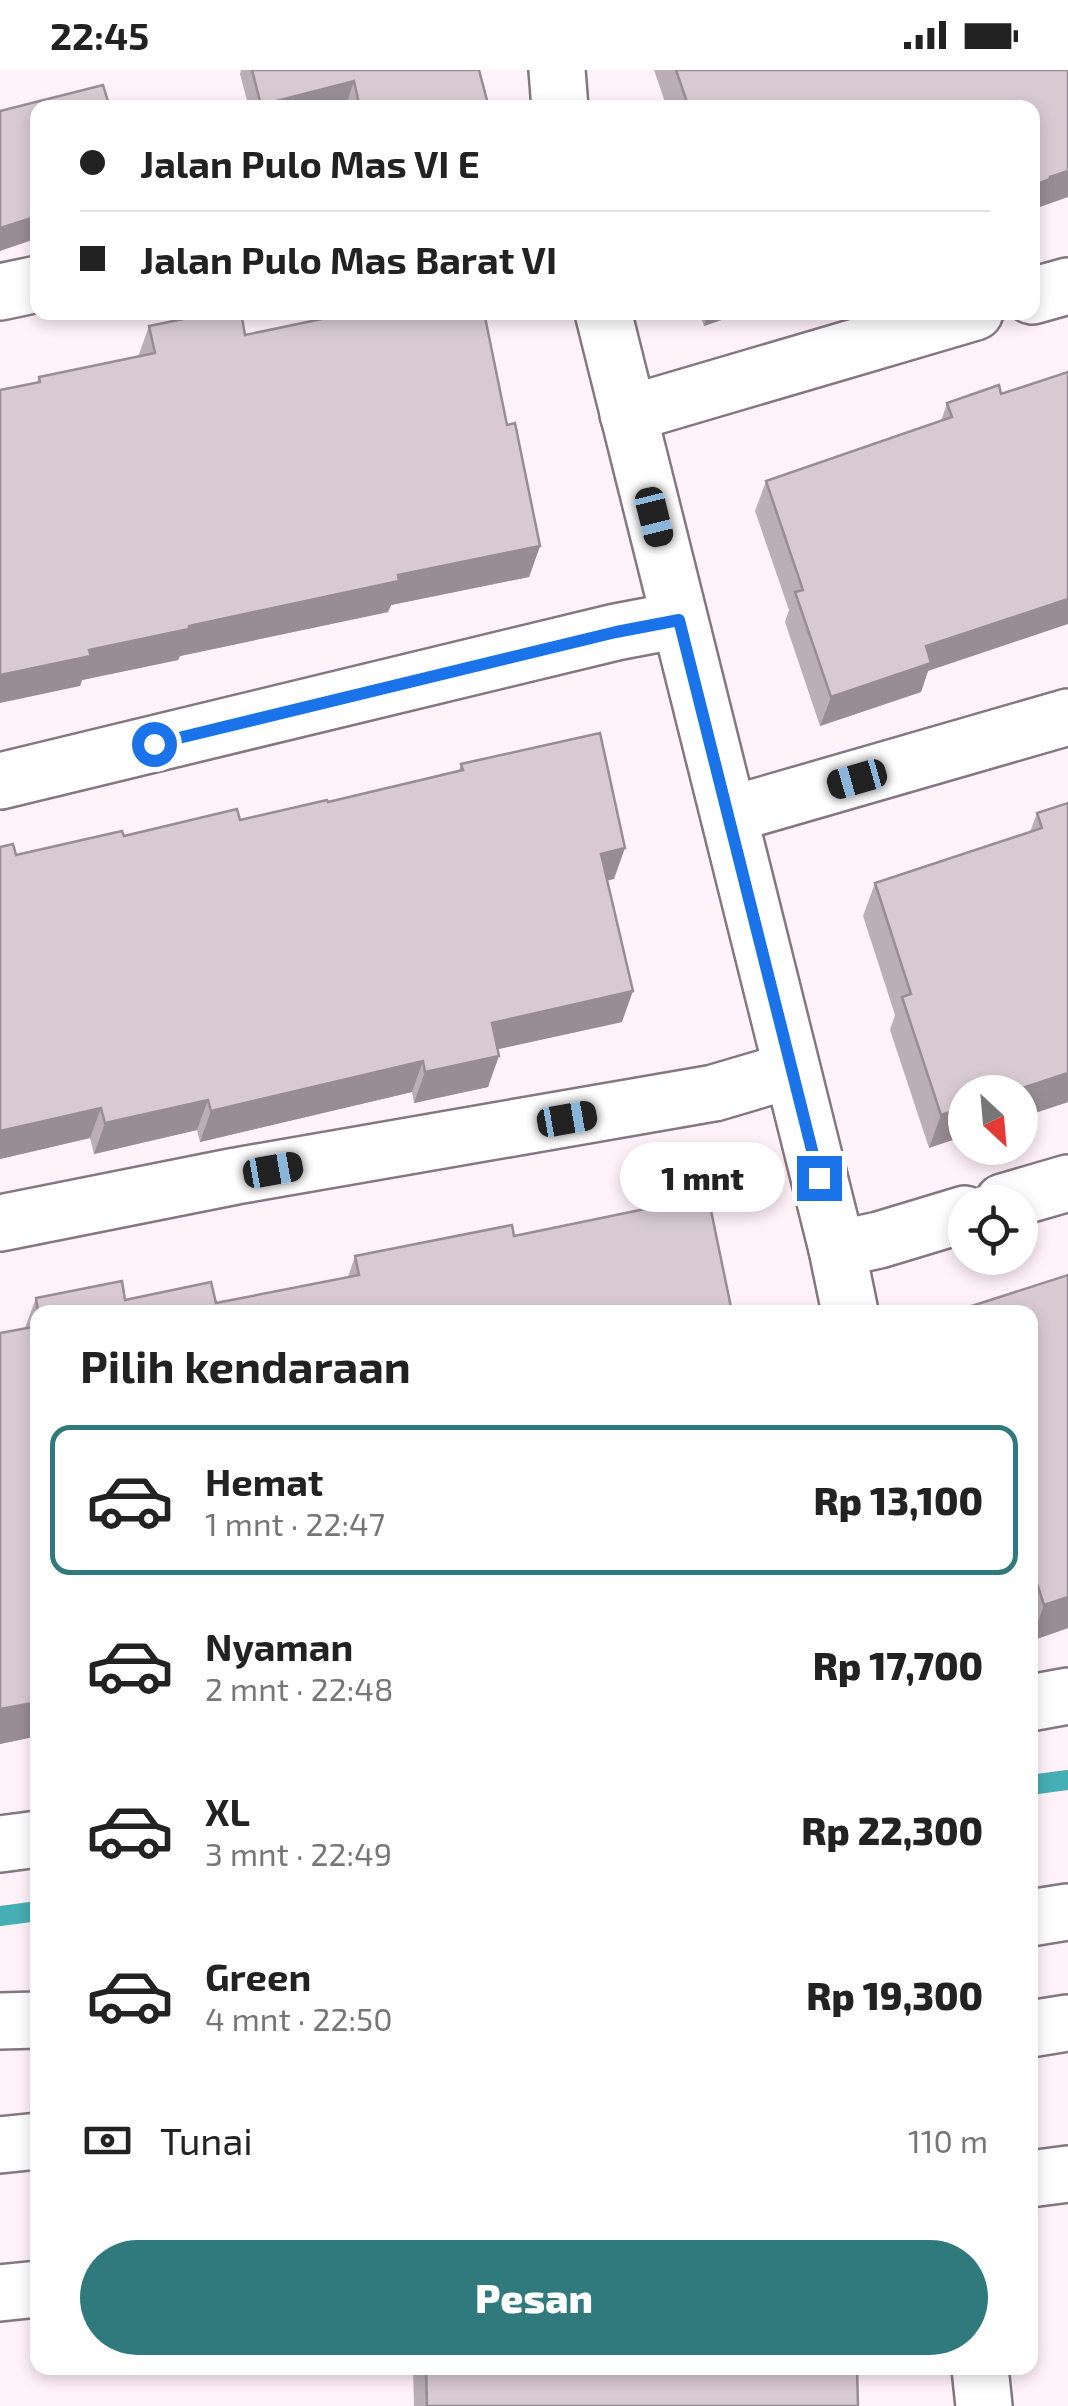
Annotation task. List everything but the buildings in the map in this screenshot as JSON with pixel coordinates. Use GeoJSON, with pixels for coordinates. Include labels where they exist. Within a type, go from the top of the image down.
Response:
{"type":"FeatureCollection","features":[{"type":"Feature","properties":{"kind":"street"},"geometry":{"type":"LineString","coordinates":[[556,70],[559,100]]}},
{"type":"Feature","properties":{"kind":"street"},"geometry":{"type":"LineString","coordinates":[[0,292],[30,286]]}},
{"type":"Feature","properties":{"kind":"street"},"geometry":{"type":"LineString","coordinates":[[1040,294],[1068,286]]}},
{"type":"Feature","properties":{"kind":"street"},"geometry":{"type":"LineString","coordinates":[[605,320],[849,1305]]}},
{"type":"Feature","properties":{"kind":"street"},"geometry":{"type":"LineString","coordinates":[[628,414],[948,320]]}},
{"type":"Feature","properties":{"kind":"street"},"geometry":{"type":"LineString","coordinates":[[0,781],[679,620]]}},
{"type":"Feature","properties":{"kind":"street"},"geometry":{"type":"LineString","coordinates":[[729,816],[1068,717]]}},
{"type":"Feature","properties":{"kind":"street"},"geometry":{"type":"LineString","coordinates":[[0,1223],[236,1176],[714,1093],[792,1070]]}},
{"type":"Feature","properties":{"kind":"street"},"geometry":{"type":"LineString","coordinates":[[1038,1192],[1068,1183]]}},
{"type":"Feature","properties":{"kind":"street"},"geometry":{"type":"LineString","coordinates":[[837,1249],[948,1219]]}},
{"type":"Feature","properties":{"kind":"street"},"geometry":{"type":"LineString","coordinates":[[1038,1702],[1068,1696]]}},
{"type":"Feature","properties":{"kind":"street"},"geometry":{"type":"LineString","coordinates":[[0,1844],[30,1841]]}},
{"type":"Feature","properties":{"kind":"street"},"geometry":{"type":"LineString","coordinates":[[1038,1917],[1068,1912]]}},
{"type":"Feature","properties":{"kind":"street"},"geometry":{"type":"LineString","coordinates":[[0,2021],[30,2020]]}},
{"type":"Feature","properties":{"kind":"street"},"geometry":{"type":"LineString","coordinates":[[1038,2027],[1068,2023]]}},
{"type":"Feature","properties":{"kind":"street"},"geometry":{"type":"LineString","coordinates":[[0,2145],[30,2142]]}},
{"type":"Feature","properties":{"kind":"street"},"geometry":{"type":"LineString","coordinates":[[1038,2178],[1068,2174]]}},
{"type":"Feature","properties":{"kind":"street"},"geometry":{"type":"LineString","coordinates":[[0,2293],[30,2290]]}},
{"type":"Feature","properties":{"kind":"street"},"geometry":{"type":"LineString","coordinates":[[981,2375],[984,2406]]}},
{"type":"Feature","properties":{"kind":"waterway"},"geometry":{"type":"LineString","coordinates":[[1038,1784],[1068,1780]]}},
{"type":"Feature","properties":{"kind":"waterway"},"geometry":{"type":"LineString","coordinates":[[0,1916],[30,1912]]}},
{"type":"Feature","properties":{"kind":"route"},"geometry":{"type":"LineString","coordinates":[[154,744],[679,620],[819,1178]]}}]}
